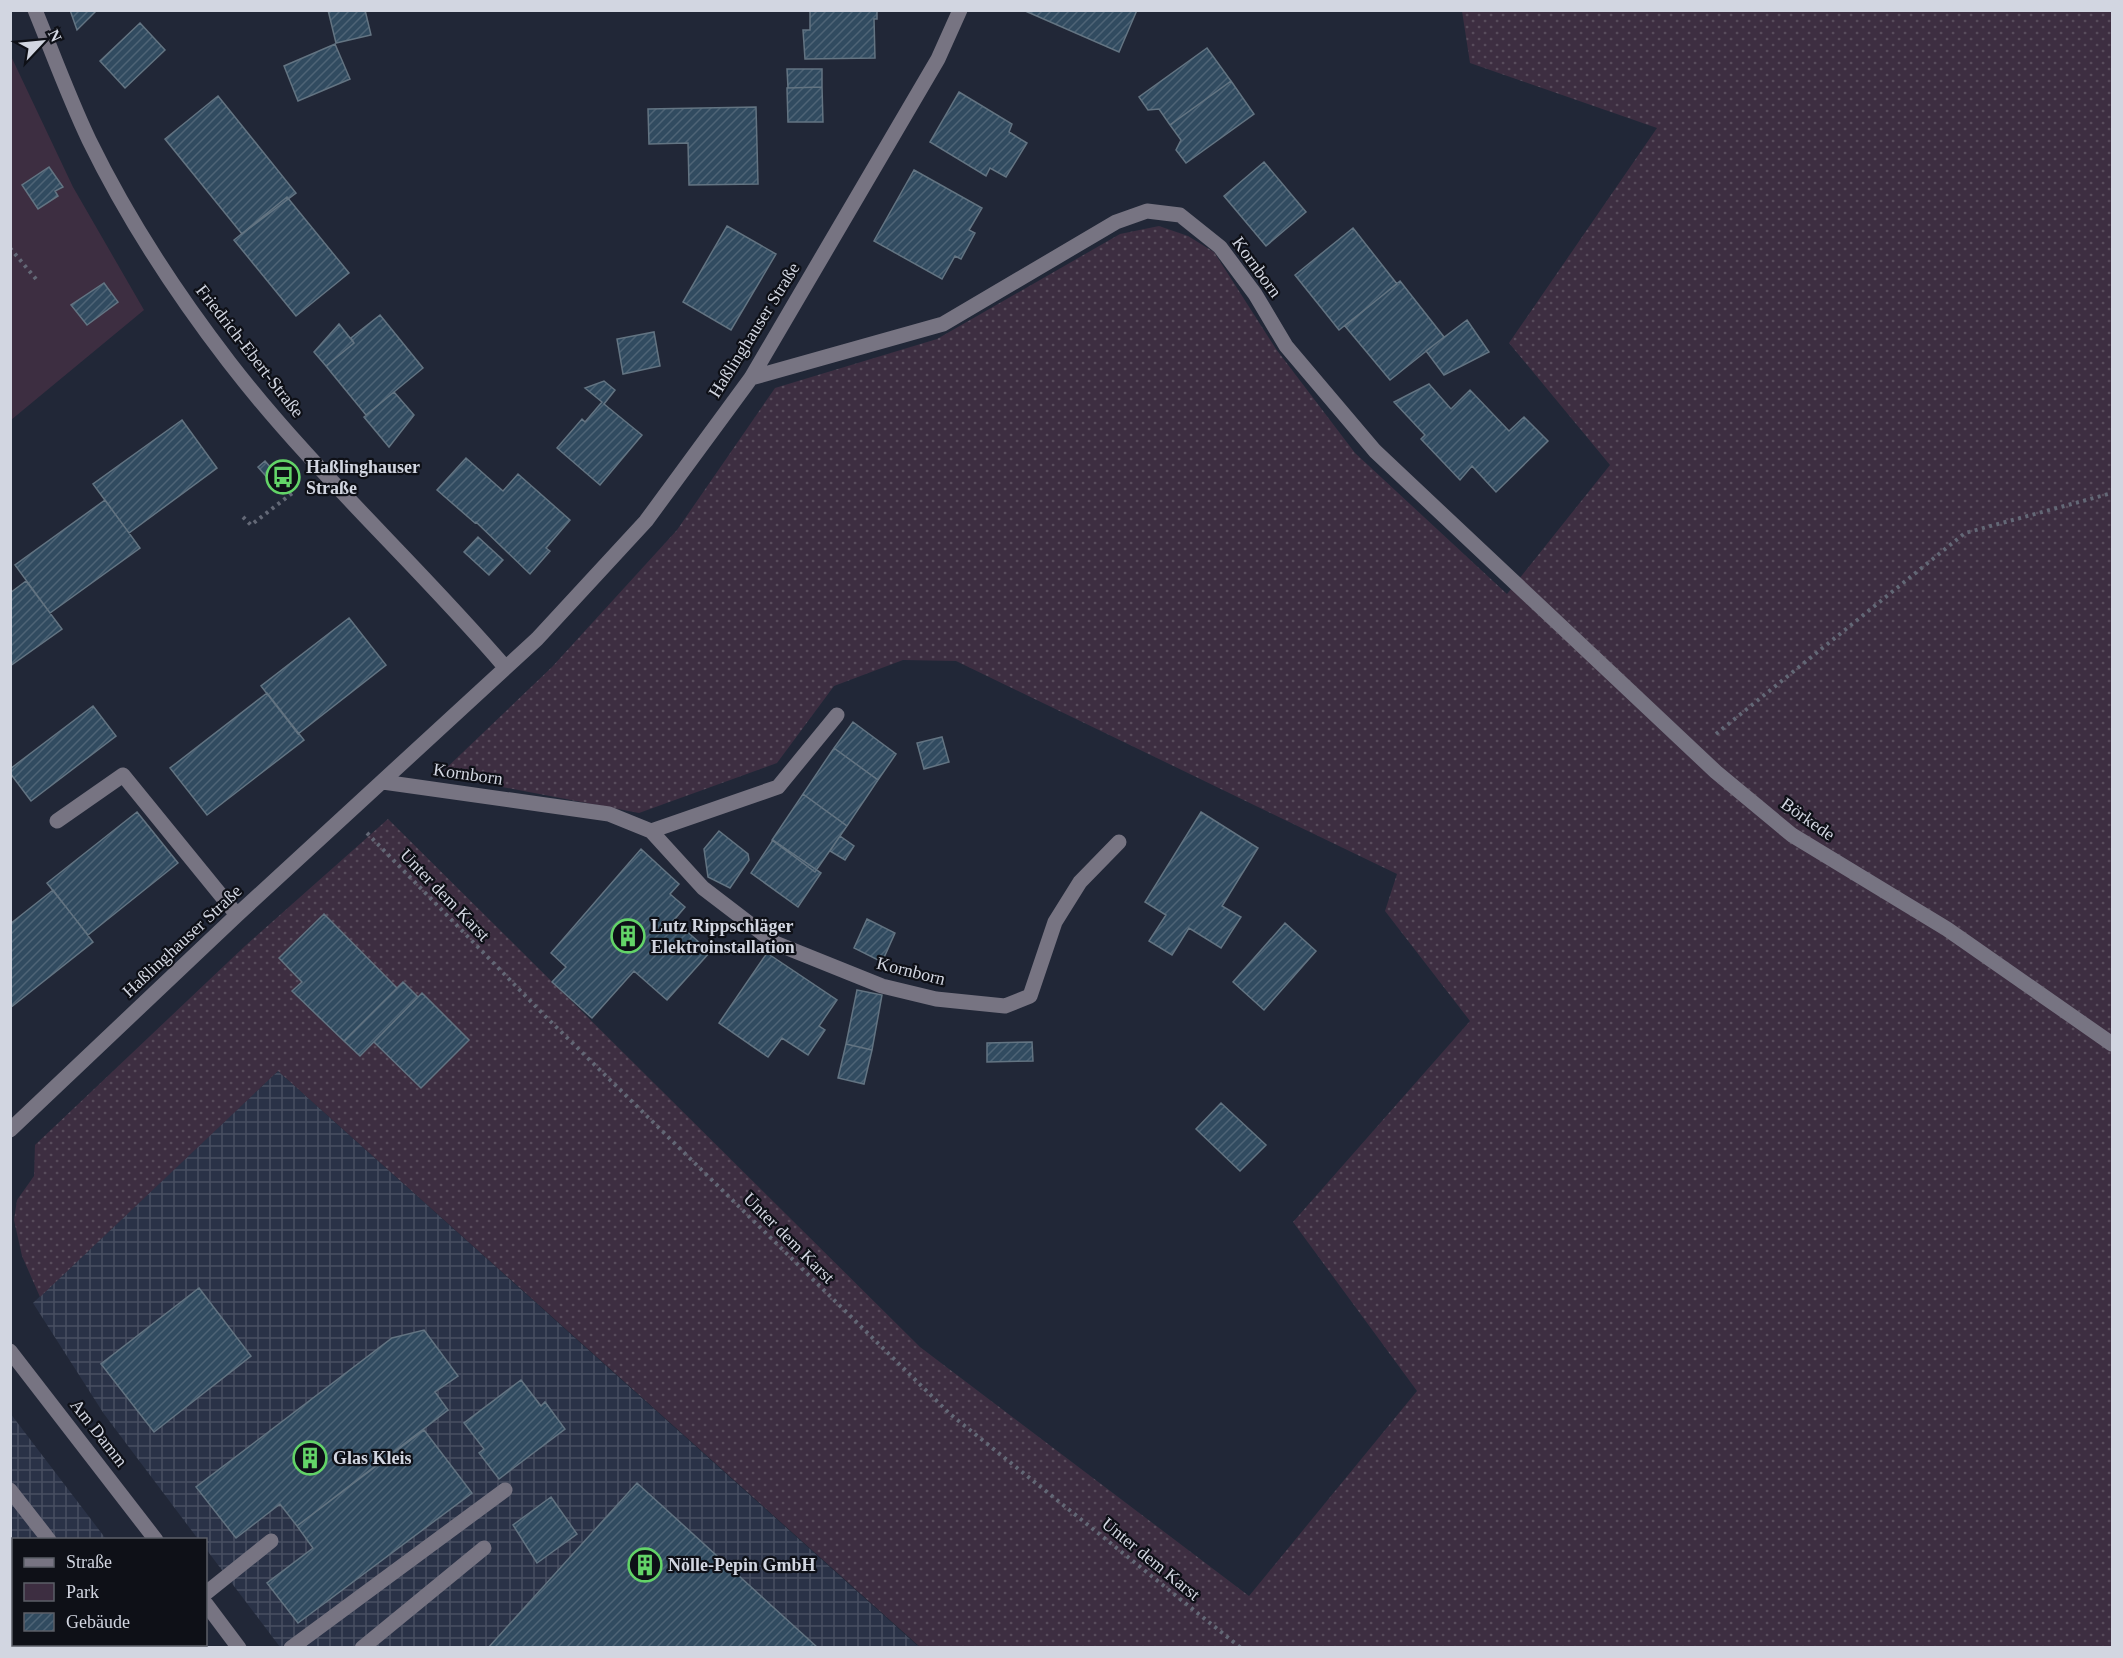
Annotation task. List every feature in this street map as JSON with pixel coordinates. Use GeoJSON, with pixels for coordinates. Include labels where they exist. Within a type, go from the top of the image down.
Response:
{"type":"FeatureCollection","features":[{"type":"Feature","properties":{"kind":"street","name":"Friedrich-Ebert-Straße"},"geometry":{"type":"LineString","coordinates":[[35,10],[90,141],[142,236],[229,362],[311,459],[475,632],[505,667]]}},
{"type":"Feature","properties":{"kind":"street","name":"Haßlinghauser Straße"},"geometry":{"type":"LineString","coordinates":[[10,1130],[237,915],[537,639],[646,521],[751,378],[938,59],[960,10]]}},
{"type":"Feature","properties":{"kind":"street","name":"Kornborn"},"geometry":{"type":"LineString","coordinates":[[751,378],[943,324],[1116,222],[1147,211],[1180,215],[1220,247],[1255,294],[1287,346],[1375,451],[1515,582]]}},
{"type":"Feature","properties":{"kind":"street","name":"Börkede"},"geometry":{"type":"LineString","coordinates":[[1515,582],[1695,751],[1792,835],[1947,929],[2112,1044]]}},
{"type":"Feature","properties":{"kind":"street"},"geometry":{"type":"LineString","coordinates":[[651,831],[778,787],[837,715]]}},
{"type":"Feature","properties":{"kind":"street"},"geometry":{"type":"LineString","coordinates":[[57,821],[123,775],[237,915]]}},
{"type":"Feature","properties":{"kind":"street","name":"Kornborn"},"geometry":{"type":"LineString","coordinates":[[383,782],[609,814],[651,831],[703,888],[775,943],[882,986],[936,999],[1005,1006],[1030,996],[1055,922],[1080,882],[1119,842]]}},
{"type":"Feature","properties":{"kind":"street","name":"Am Damm"},"geometry":{"type":"LineString","coordinates":[[13,1359],[155,1538]]}},
{"type":"Feature","properties":{"kind":"street"},"geometry":{"type":"LineString","coordinates":[[10,1490],[48,1538]]}},
{"type":"Feature","properties":{"kind":"street"},"geometry":{"type":"LineString","coordinates":[[291,1647],[505,1490]]}},
{"type":"Feature","properties":{"kind":"street"},"geometry":{"type":"LineString","coordinates":[[207,1592],[271,1541]]}},
{"type":"Feature","properties":{"kind":"street"},"geometry":{"type":"LineString","coordinates":[[362,1647],[484,1548]]}},
{"type":"Feature","properties":{"kind":"street"},"geometry":{"type":"LineString","coordinates":[[207,1605],[239,1647]]}},
{"type":"Feature","properties":{"kind":"path"},"geometry":{"type":"LineString","coordinates":[[10,248],[36,279]]}},
{"type":"Feature","properties":{"kind":"path"},"geometry":{"type":"LineString","coordinates":[[243,517],[251,525],[295,491]]}},
{"type":"Feature","properties":{"kind":"path"},"geometry":{"type":"LineString","coordinates":[[1695,751],[1965,533],[2112,493]]}},
{"type":"Feature","properties":{"kind":"path","name":"Unter dem Karst"},"geometry":{"type":"LineString","coordinates":[[348,814],[545,1016],[950,1414],[1241,1647]]}},
{"type":"Feature","properties":{"kind":"shaded area"},"geometry":{"type":"Polygon","coordinates":[[[278,1071],[919,1647],[280,1647],[207,1550],[207,1538],[197,1538],[104,1414],[33,1303],[278,1071]]]}},
{"type":"Feature","properties":{"kind":"shaded area"},"geometry":{"type":"Polygon","coordinates":[[[10,1413],[105,1538],[12,1538],[12,1646],[187,1647],[11,1647],[10,1413]]]}},
{"type":"Feature","properties":{"kind":"green space"},"geometry":{"type":"Polygon","coordinates":[[[1462,11],[2112,11],[2112,1647],[920,1647],[278,1071],[40,1297],[22,1256],[14,1220],[17,1200],[34,1176],[35,1145],[245,946],[388,819],[920,1347],[1249,1596],[1417,1391],[1293,1222],[1470,1021],[1385,911],[1397,874],[956,661],[903,660],[834,686],[777,763],[639,813],[439,775],[552,667],[677,530],[775,388],[937,339],[1120,234],[1159,226],[1188,236],[1214,252],[1276,349],[1355,453],[1507,594],[1610,465],[1509,343],[1657,128],[1470,63],[1462,11]]]}},
{"type":"Feature","properties":{"kind":"green space"},"geometry":{"type":"Polygon","coordinates":[[[10,54],[73,187],[144,310],[11,420],[10,54]]]}},
{"type":"Feature","properties":{"kind":"building"},"geometry":{"type":"Polygon","coordinates":[[[70,10],[97,10],[77,30],[70,10]]]}},
{"type":"Feature","properties":{"kind":"building"},"geometry":{"type":"Polygon","coordinates":[[[328,10],[365,10],[371,35],[336,43],[328,10]]]}},
{"type":"Feature","properties":{"kind":"building"},"geometry":{"type":"Polygon","coordinates":[[[810,10],[877,10],[877,19],[874,19],[875,58],[805,59],[803,30],[810,30],[810,10]]]}},
{"type":"Feature","properties":{"kind":"building"},"geometry":{"type":"Polygon","coordinates":[[[1023,10],[1137,10],[1119,52],[1023,10]]]}},
{"type":"Feature","properties":{"kind":"building"},"geometry":{"type":"Polygon","coordinates":[[[140,23],[165,50],[125,88],[100,61],[140,23]]]}},
{"type":"Feature","properties":{"kind":"building"},"geometry":{"type":"Polygon","coordinates":[[[335,44],[350,79],[298,101],[284,66],[335,44]]]}},
{"type":"Feature","properties":{"kind":"building"},"geometry":{"type":"Polygon","coordinates":[[[1207,48],[1231,81],[1170,125],[1159,109],[1148,110],[1139,97],[1207,48]]]}},
{"type":"Feature","properties":{"kind":"building"},"geometry":{"type":"Polygon","coordinates":[[[787,69],[822,69],[822,87],[788,88],[787,69]]]}},
{"type":"Feature","properties":{"kind":"building"},"geometry":{"type":"Polygon","coordinates":[[[1231,81],[1254,114],[1186,163],[1176,150],[1181,140],[1170,125],[1231,81]]]}},
{"type":"Feature","properties":{"kind":"building"},"geometry":{"type":"Polygon","coordinates":[[[822,87],[823,122],[788,122],[787,88],[822,87]]]}},
{"type":"Feature","properties":{"kind":"building"},"geometry":{"type":"Polygon","coordinates":[[[959,92],[1012,124],[1009,132],[1027,143],[1006,177],[990,168],[986,176],[930,142],[959,92]]]}},
{"type":"Feature","properties":{"kind":"building"},"geometry":{"type":"Polygon","coordinates":[[[218,96],[296,193],[242,234],[165,139],[218,96]]]}},
{"type":"Feature","properties":{"kind":"building"},"geometry":{"type":"Polygon","coordinates":[[[756,107],[758,184],[689,185],[688,143],[649,144],[648,109],[756,107]]]}},
{"type":"Feature","properties":{"kind":"building"},"geometry":{"type":"Polygon","coordinates":[[[1264,162],[1306,212],[1266,246],[1224,196],[1264,162]]]}},
{"type":"Feature","properties":{"kind":"building"},"geometry":{"type":"Polygon","coordinates":[[[49,167],[63,187],[55,191],[58,196],[38,209],[22,185],[49,167]]]}},
{"type":"Feature","properties":{"kind":"building"},"geometry":{"type":"Polygon","coordinates":[[[914,170],[982,208],[969,230],[975,233],[961,259],[955,256],[942,279],[874,241],[914,170]]]}},
{"type":"Feature","properties":{"kind":"building"},"geometry":{"type":"Polygon","coordinates":[[[287,197],[349,273],[296,316],[234,240],[287,197]]]}},
{"type":"Feature","properties":{"kind":"building"},"geometry":{"type":"Polygon","coordinates":[[[727,226],[776,254],[731,330],[683,302],[727,226]]]}},
{"type":"Feature","properties":{"kind":"building"},"geometry":{"type":"Polygon","coordinates":[[[1353,228],[1397,284],[1339,330],[1295,275],[1353,228]]]}},
{"type":"Feature","properties":{"kind":"building"},"geometry":{"type":"Polygon","coordinates":[[[1400,281],[1444,337],[1390,380],[1345,326],[1400,281]]]}},
{"type":"Feature","properties":{"kind":"building"},"geometry":{"type":"Polygon","coordinates":[[[104,283],[118,302],[87,325],[71,305],[104,283]]]}},
{"type":"Feature","properties":{"kind":"building"},"geometry":{"type":"Polygon","coordinates":[[[380,315],[423,368],[366,415],[326,366],[354,343],[351,338],[380,315]]]}},
{"type":"Feature","properties":{"kind":"building"},"geometry":{"type":"Polygon","coordinates":[[[1467,320],[1489,352],[1444,375],[1426,351],[1467,320]]]}},
{"type":"Feature","properties":{"kind":"building"},"geometry":{"type":"Polygon","coordinates":[[[339,324],[354,343],[326,366],[314,352],[339,324]]]}},
{"type":"Feature","properties":{"kind":"building"},"geometry":{"type":"Polygon","coordinates":[[[654,332],[660,366],[623,374],[617,339],[654,332]]]}},
{"type":"Feature","properties":{"kind":"building"},"geometry":{"type":"Polygon","coordinates":[[[604,381],[615,390],[604,404],[642,435],[600,485],[557,448],[582,419],[585,422],[602,402],[585,388],[604,381]]]}},
{"type":"Feature","properties":{"kind":"building"},"geometry":{"type":"Polygon","coordinates":[[[1429,384],[1451,409],[1470,390],[1509,431],[1524,417],[1548,441],[1496,492],[1472,466],[1460,480],[1421,439],[1425,435],[1394,402],[1429,384]]]}},
{"type":"Feature","properties":{"kind":"building"},"geometry":{"type":"Polygon","coordinates":[[[394,392],[414,415],[389,447],[364,417],[394,392]]]}},
{"type":"Feature","properties":{"kind":"building"},"geometry":{"type":"Polygon","coordinates":[[[182,420],[217,468],[129,533],[93,484],[182,420]]]}},
{"type":"Feature","properties":{"kind":"building"},"geometry":{"type":"Polygon","coordinates":[[[466,458],[503,491],[518,474],[570,520],[546,548],[550,551],[530,574],[476,522],[437,490],[466,458]]]}},
{"type":"Feature","properties":{"kind":"building"},"geometry":{"type":"Polygon","coordinates":[[[265,461],[278,476],[271,482],[258,467],[265,461]]]}},
{"type":"Feature","properties":{"kind":"building"},"geometry":{"type":"Polygon","coordinates":[[[105,500],[140,548],[50,613],[15,565],[105,500]]]}},
{"type":"Feature","properties":{"kind":"building"},"geometry":{"type":"Polygon","coordinates":[[[478,537],[503,560],[489,575],[464,552],[478,537]]]}},
{"type":"Feature","properties":{"kind":"building"},"geometry":{"type":"Polygon","coordinates":[[[26,581],[62,629],[10,666],[10,593],[26,581]]]}},
{"type":"Feature","properties":{"kind":"building"},"geometry":{"type":"Polygon","coordinates":[[[349,618],[386,665],[298,734],[261,686],[349,618]]]}},
{"type":"Feature","properties":{"kind":"building"},"geometry":{"type":"Polygon","coordinates":[[[267,693],[304,740],[207,815],[170,768],[267,693]]]}},
{"type":"Feature","properties":{"kind":"building"},"geometry":{"type":"Polygon","coordinates":[[[93,706],[116,736],[31,801],[10,773],[10,769],[93,706]]]}},
{"type":"Feature","properties":{"kind":"building"},"geometry":{"type":"Polygon","coordinates":[[[853,722],[896,754],[878,780],[834,748],[853,722]]]}},
{"type":"Feature","properties":{"kind":"building"},"geometry":{"type":"Polygon","coordinates":[[[942,737],[949,762],[924,769],[917,743],[942,737]]]}},
{"type":"Feature","properties":{"kind":"building"},"geometry":{"type":"Polygon","coordinates":[[[834,748],[878,780],[847,826],[803,794],[834,748]]]}},
{"type":"Feature","properties":{"kind":"building"},"geometry":{"type":"Polygon","coordinates":[[[803,794],[847,826],[815,872],[772,840],[803,794]]]}},
{"type":"Feature","properties":{"kind":"building"},"geometry":{"type":"Polygon","coordinates":[[[137,812],[178,863],[88,935],[47,883],[137,812]]]}},
{"type":"Feature","properties":{"kind":"building"},"geometry":{"type":"Polygon","coordinates":[[[1201,812],[1258,848],[1222,906],[1241,917],[1221,948],[1189,928],[1172,955],[1149,941],[1166,915],[1145,902],[1201,812]]]}},
{"type":"Feature","properties":{"kind":"building"},"geometry":{"type":"Polygon","coordinates":[[[719,831],[748,854],[749,860],[730,888],[708,877],[704,849],[719,831]]]}},
{"type":"Feature","properties":{"kind":"building"},"geometry":{"type":"Polygon","coordinates":[[[840,836],[854,846],[845,860],[830,851],[840,836]]]}},
{"type":"Feature","properties":{"kind":"building"},"geometry":{"type":"Polygon","coordinates":[[[773,840],[821,873],[798,907],[751,873],[773,840]]]}},
{"type":"Feature","properties":{"kind":"building","name":"Lutz Rippschläger Elektroinstallation"},"geometry":{"type":"Polygon","coordinates":[[[641,849],[679,884],[670,894],[685,907],[674,920],[710,952],[667,1000],[634,971],[592,1018],[552,982],[566,967],[551,953],[641,849]]]}},
{"type":"Feature","properties":{"kind":"building"},"geometry":{"type":"Polygon","coordinates":[[[53,890],[93,942],[10,1008],[10,924],[53,890]]]}},
{"type":"Feature","properties":{"kind":"building"},"geometry":{"type":"Polygon","coordinates":[[[324,914],[397,988],[344,1041],[292,991],[302,982],[279,958],[324,914]]]}},
{"type":"Feature","properties":{"kind":"building"},"geometry":{"type":"Polygon","coordinates":[[[867,919],[895,933],[882,962],[854,948],[867,919]]]}},
{"type":"Feature","properties":{"kind":"building"},"geometry":{"type":"Polygon","coordinates":[[[1285,923],[1316,951],[1264,1010],[1233,982],[1285,923]]]}},
{"type":"Feature","properties":{"kind":"building"},"geometry":{"type":"Polygon","coordinates":[[[767,953],[837,1000],[819,1026],[825,1030],[808,1055],[782,1038],[768,1057],[719,1023],[767,953]]]}},
{"type":"Feature","properties":{"kind":"building"},"geometry":{"type":"Polygon","coordinates":[[[403,982],[418,997],[360,1056],[344,1041],[403,982]]]}},
{"type":"Feature","properties":{"kind":"building"},"geometry":{"type":"Polygon","coordinates":[[[857,990],[882,995],[872,1050],[846,1044],[857,990]]]}},
{"type":"Feature","properties":{"kind":"building"},"geometry":{"type":"Polygon","coordinates":[[[422,993],[469,1040],[421,1088],[374,1042],[422,993]]]}},
{"type":"Feature","properties":{"kind":"building"},"geometry":{"type":"Polygon","coordinates":[[[1032,1042],[1033,1061],[987,1062],[987,1043],[1032,1042]]]}},
{"type":"Feature","properties":{"kind":"building"},"geometry":{"type":"Polygon","coordinates":[[[846,1044],[872,1050],[864,1084],[838,1078],[846,1044]]]}},
{"type":"Feature","properties":{"kind":"building"},"geometry":{"type":"Polygon","coordinates":[[[1221,1103],[1266,1145],[1240,1171],[1196,1129],[1221,1103]]]}},
{"type":"Feature","properties":{"kind":"building"},"geometry":{"type":"Polygon","coordinates":[[[199,1288],[251,1356],[154,1432],[101,1364],[199,1288]]]}},
{"type":"Feature","properties":{"kind":"building","name":"Glas Kleis"},"geometry":{"type":"Polygon","coordinates":[[[424,1330],[458,1376],[435,1392],[448,1410],[297,1526],[280,1504],[236,1538],[196,1487],[392,1338],[424,1330]]]}},
{"type":"Feature","properties":{"kind":"building"},"geometry":{"type":"Polygon","coordinates":[[[521,1380],[541,1406],[545,1402],[565,1429],[499,1479],[479,1453],[484,1449],[464,1423],[521,1380]]]}},
{"type":"Feature","properties":{"kind":"building"},"geometry":{"type":"Polygon","coordinates":[[[424,1430],[472,1493],[298,1623],[267,1583],[313,1548],[297,1526],[424,1430]]]}},
{"type":"Feature","properties":{"kind":"building","name":"Nölle-Pepin GmbH"},"geometry":{"type":"Polygon","coordinates":[[[637,1483],[818,1648],[488,1648],[637,1483]]]}},
{"type":"Feature","properties":{"kind":"building"},"geometry":{"type":"Polygon","coordinates":[[[551,1497],[577,1534],[537,1563],[513,1525],[551,1497]]]}},
{"type":"Feature","properties":{"kind":"building"},"geometry":{"type":"Polygon","coordinates":[[[10,1632],[12,1646],[22,1648],[10,1648],[10,1632]]]}},
{"type":"Feature","properties":{"kind":"place","name":"Haßlinghauser Straße"},"geometry":{"type":"Point","coordinates":[283,477]}},
{"type":"Feature","properties":{"kind":"place","name":"Lutz Rippschläger Elektroinstallation"},"geometry":{"type":"Point","coordinates":[628,936]}},
{"type":"Feature","properties":{"kind":"place","name":"Glas Kleis"},"geometry":{"type":"Point","coordinates":[310,1458]}},
{"type":"Feature","properties":{"kind":"place","name":"Nölle-Pepin GmbH"},"geometry":{"type":"Point","coordinates":[645,1565]}}]}
